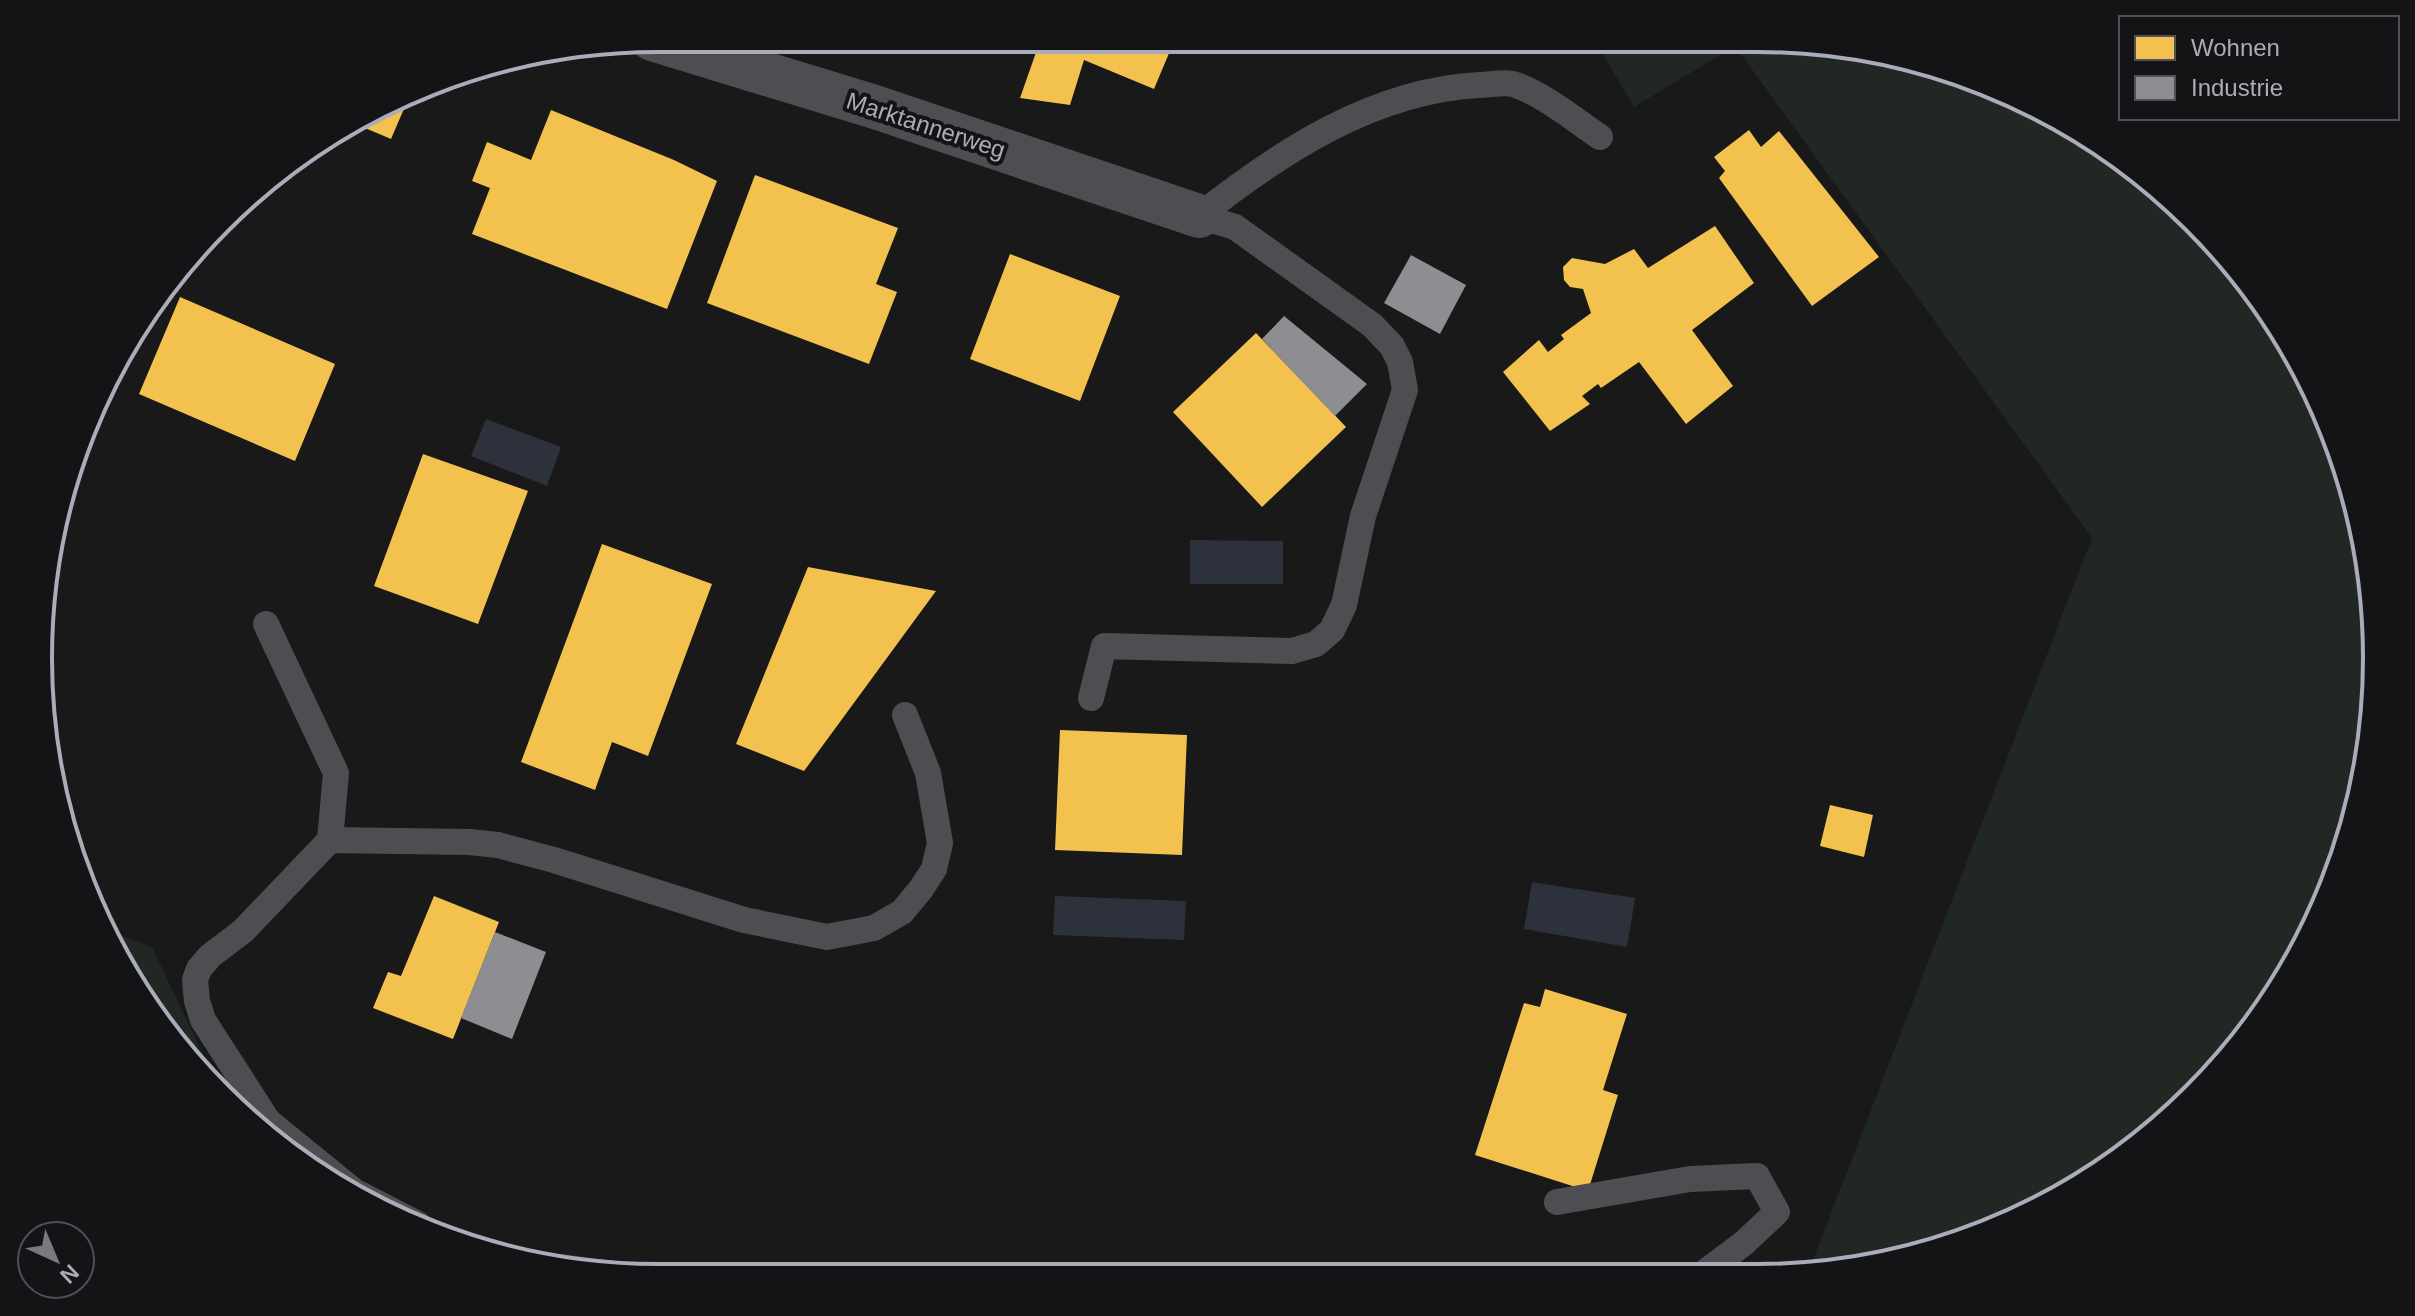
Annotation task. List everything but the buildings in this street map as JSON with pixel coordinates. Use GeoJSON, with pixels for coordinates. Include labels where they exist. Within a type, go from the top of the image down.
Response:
{"type":"FeatureCollection","features":[{"type":"Feature","properties":{"kind":"street","name":"Marktannerweg"},"geometry":{"type":"LineString","coordinates":[[695,52],[875,107],[1199,216]]}},
{"type":"Feature","properties":{"kind":"lane"},"geometry":{"type":"LineString","coordinates":[[1199,216],[1248,178],[1321,134],[1401,97],[1469,86],[1514,84],[1564,111],[1600,137]]}},
{"type":"Feature","properties":{"kind":"lane"},"geometry":{"type":"LineString","coordinates":[[1091,698],[1104,646],[1292,651],[1316,644],[1332,630],[1344,605],[1363,516],[1405,390],[1400,362],[1392,346],[1372,325],[1235,227],[1199,216]]}},
{"type":"Feature","properties":{"kind":"lane"},"geometry":{"type":"LineString","coordinates":[[266,624],[336,773],[330,840],[243,931],[210,956],[199,969],[195,980],[203,1020],[268,1121],[299,1146]]}},
{"type":"Feature","properties":{"kind":"lane"},"geometry":{"type":"LineString","coordinates":[[330,840],[498,845],[569,864],[744,920],[827,937],[874,928],[902,912],[921,889],[934,869],[940,843],[928,773],[905,715]]}},
{"type":"Feature","properties":{"kind":"lane"},"geometry":{"type":"LineString","coordinates":[[1557,1202],[1690,1179],[1757,1176],[1777,1212],[1716,1264]]}},
{"type":"Feature","properties":{"kind":"shaded area"},"geometry":{"type":"Polygon","coordinates":[[[1602,52],[1725,52],[1634,107],[1602,52]]]}},
{"type":"Feature","properties":{"kind":"shaded area"},"geometry":{"type":"Polygon","coordinates":[[[1739,52],[1836,57],[1952,84],[2025,114],[2060,133],[2094,154],[2157,202],[2213,258],[2238,289],[2261,321],[2301,390],[2331,463],[2342,501],[2358,579],[2362,618],[2362,698],[2358,737],[2331,853],[2301,926],[2282,961],[2261,995],[2213,1058],[2157,1114],[2126,1139],[2094,1162],[2025,1202],[1952,1232],[1914,1243],[1812,1261],[2092,538],[1739,52]]]}},
{"type":"Feature","properties":{"kind":"shaded area"},"geometry":{"type":"Polygon","coordinates":[[[486,419],[561,447],[547,486],[471,456],[486,419]]]}},
{"type":"Feature","properties":{"kind":"shaded area"},"geometry":{"type":"Polygon","coordinates":[[[1190,540],[1283,541],[1283,584],[1190,584],[1190,540]]]}},
{"type":"Feature","properties":{"kind":"shaded area"},"geometry":{"type":"Polygon","coordinates":[[[1532,882],[1635,898],[1627,947],[1524,929],[1532,882]]]}},
{"type":"Feature","properties":{"kind":"shaded area"},"geometry":{"type":"Polygon","coordinates":[[[1055,896],[1186,901],[1184,940],[1053,935],[1055,896]]]}},
{"type":"Feature","properties":{"kind":"shaded area"},"geometry":{"type":"Polygon","coordinates":[[[119,934],[152,947],[208,1064],[154,995],[119,934]]]}}]}
